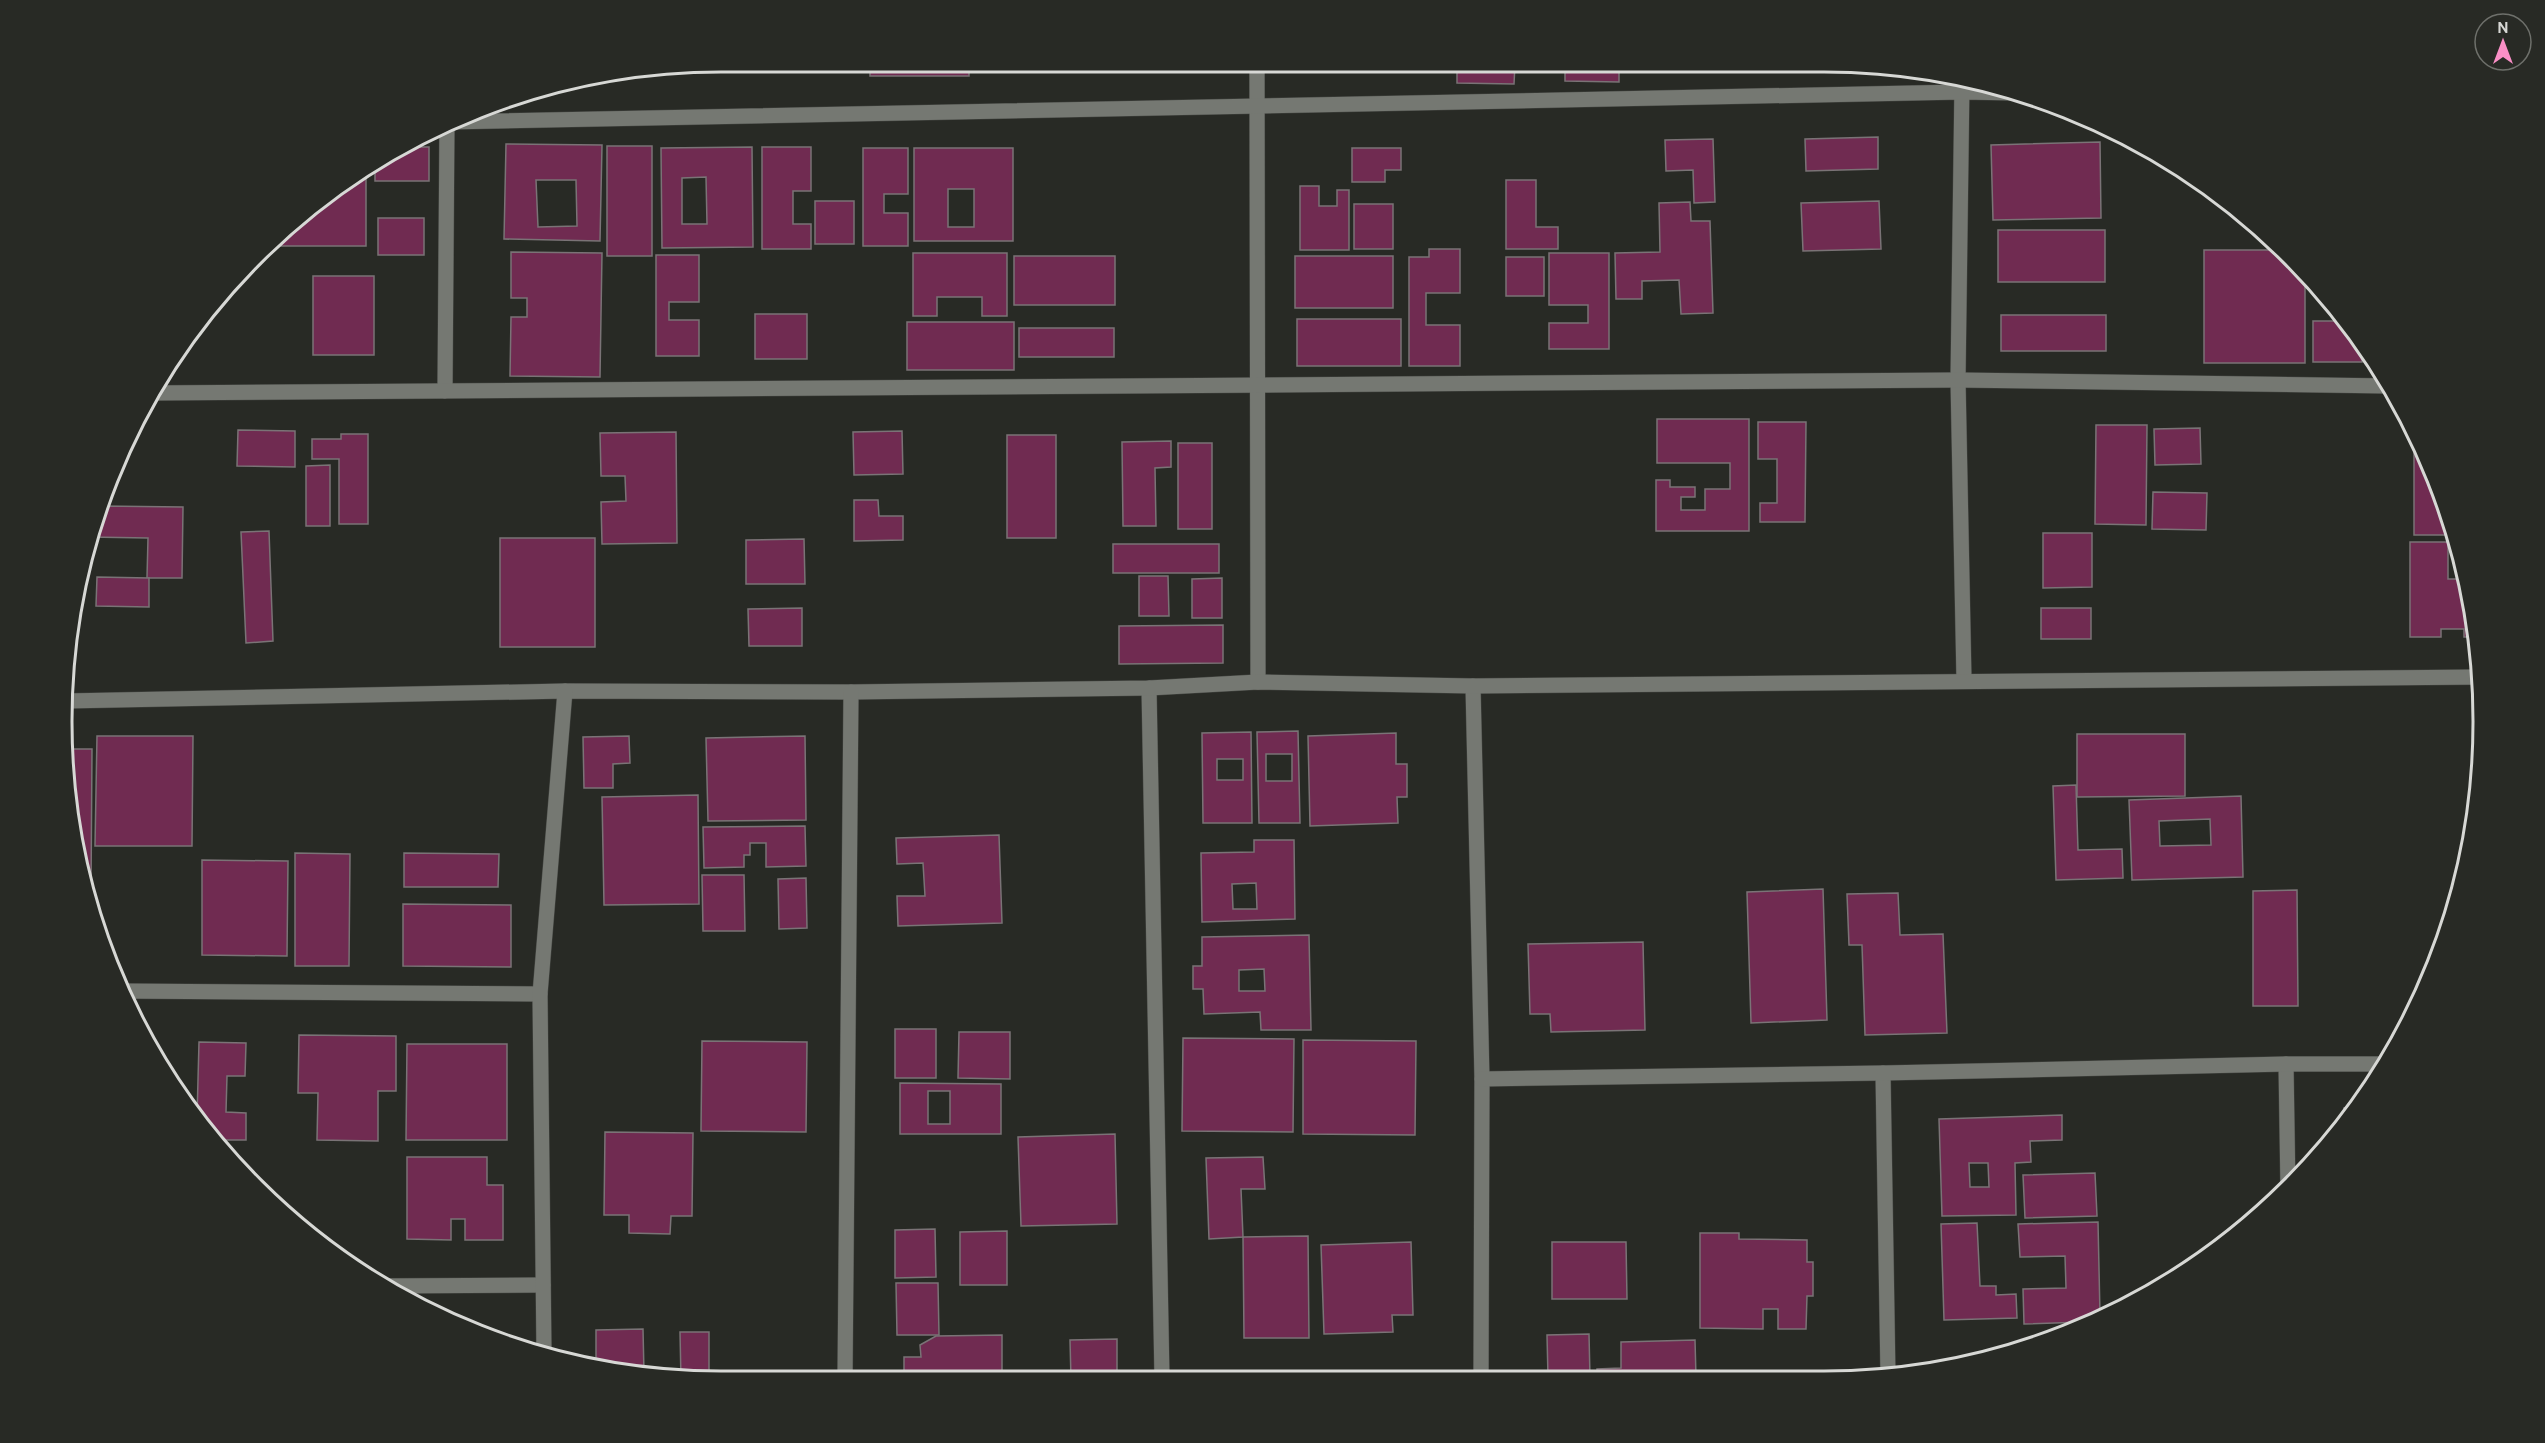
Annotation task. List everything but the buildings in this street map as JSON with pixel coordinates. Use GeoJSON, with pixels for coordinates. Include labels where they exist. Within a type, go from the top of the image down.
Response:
{"type":"FeatureCollection","features":[{"type":"Feature","properties":{"kind":"street"},"geometry":{"type":"LineString","coordinates":[[1257,72],[1258,682]]}},
{"type":"Feature","properties":{"kind":"street"},"geometry":{"type":"LineString","coordinates":[[472,122],[1256,107],[1962,87],[1958,380],[1964,681]]}},
{"type":"Feature","properties":{"kind":"street"},"geometry":{"type":"LineString","coordinates":[[446,391],[447,133]]}},
{"type":"Feature","properties":{"kind":"street"},"geometry":{"type":"LineString","coordinates":[[161,393],[1958,380],[2379,386]]}},
{"type":"Feature","properties":{"kind":"street"},"geometry":{"type":"LineString","coordinates":[[72,701],[565,691],[851,692],[1149,688],[1258,682],[1473,686],[2472,677]]}},
{"type":"Feature","properties":{"kind":"street"},"geometry":{"type":"LineString","coordinates":[[1473,686],[1482,1079],[1481,1371]]}},
{"type":"Feature","properties":{"kind":"street"},"geometry":{"type":"LineString","coordinates":[[1149,688],[1162,1371]]}},
{"type":"Feature","properties":{"kind":"street"},"geometry":{"type":"LineString","coordinates":[[544,1346],[540,994],[565,691]]}},
{"type":"Feature","properties":{"kind":"street"},"geometry":{"type":"LineString","coordinates":[[845,1371],[851,692]]}},
{"type":"Feature","properties":{"kind":"street"},"geometry":{"type":"LineString","coordinates":[[131,991],[540,994]]}},
{"type":"Feature","properties":{"kind":"street"},"geometry":{"type":"LineString","coordinates":[[2286,1064],[2288,1176]]}},
{"type":"Feature","properties":{"kind":"street"},"geometry":{"type":"LineString","coordinates":[[1482,1079],[2375,1064]]}},
{"type":"Feature","properties":{"kind":"street"},"geometry":{"type":"LineString","coordinates":[[1883,1073],[1888,1367]]}},
{"type":"Feature","properties":{"kind":"street"},"geometry":{"type":"LineString","coordinates":[[400,1286],[543,1285]]}}]}
